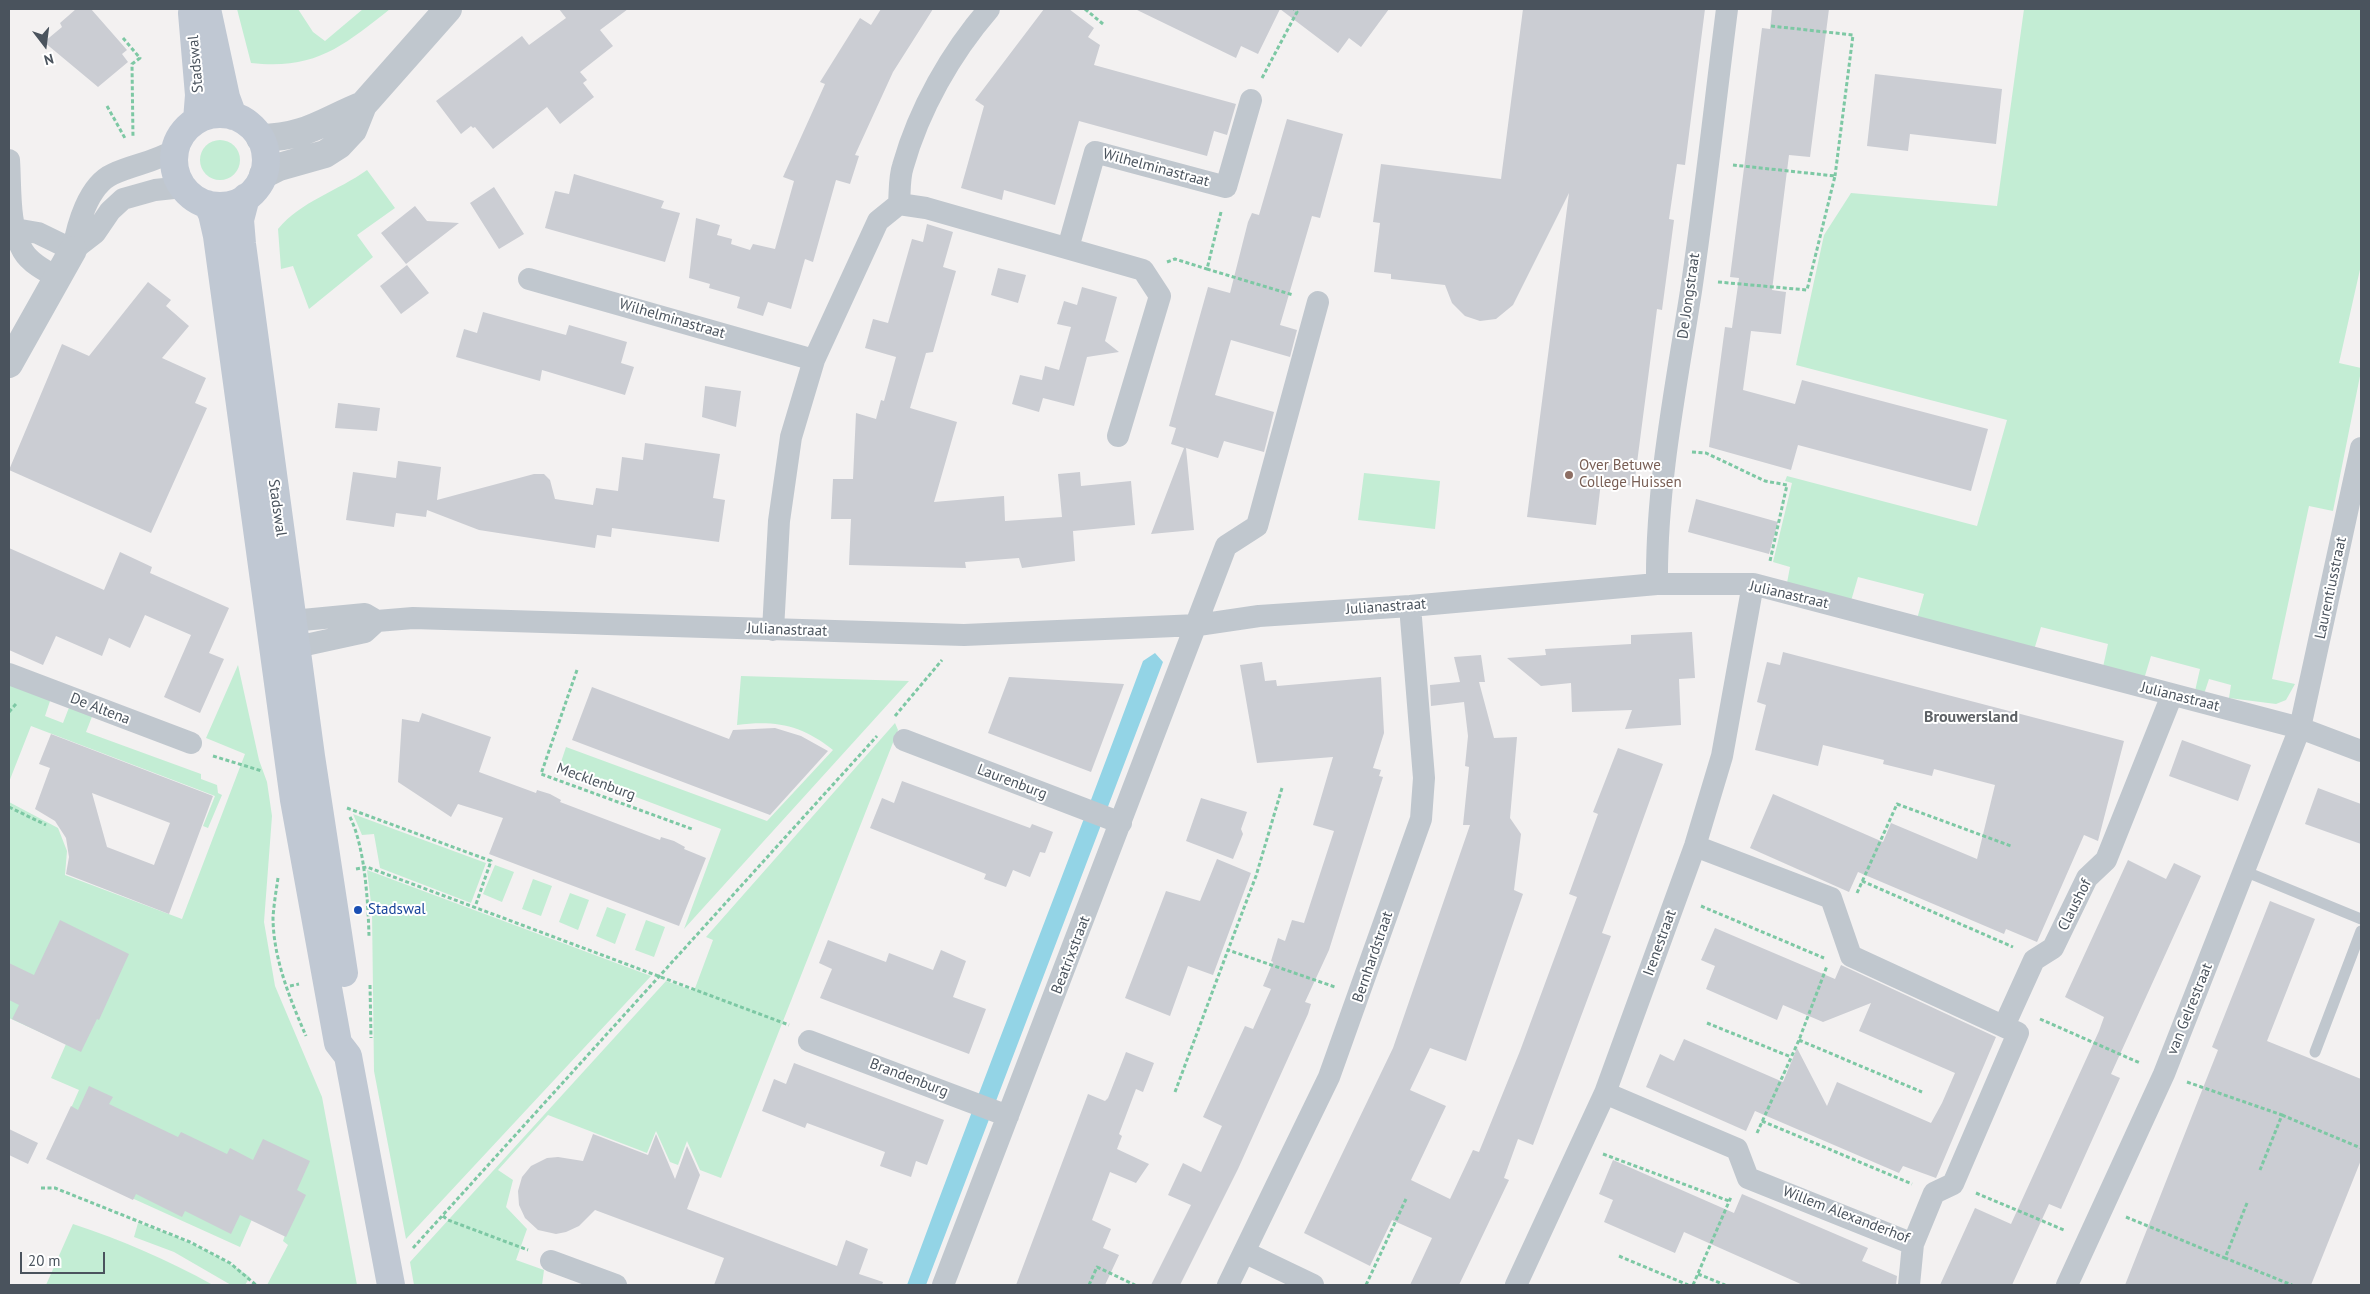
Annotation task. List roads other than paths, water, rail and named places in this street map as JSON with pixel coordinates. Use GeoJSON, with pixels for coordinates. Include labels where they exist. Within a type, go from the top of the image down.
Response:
{"type":"FeatureCollection","features":[{"type":"Feature","properties":{"kind":"main road","name":"Stadswal"},"geometry":{"type":"LineString","coordinates":[[194,9],[192,13],[199,95],[197,120]]}},
{"type":"Feature","properties":{"kind":"main road","name":"Stadswal"},"geometry":{"type":"LineString","coordinates":[[207,9],[226,97],[233,116]]}},
{"type":"Feature","properties":{"kind":"main road"},"geometry":{"type":"LineString","coordinates":[[215,114],[233,116],[249,124],[260,138],[266,159],[263,175],[256,188],[246,197],[227,205],[207,204],[194,197],[183,187],[175,169],[175,150],[182,132],[197,120],[215,114]]}},
{"type":"Feature","properties":{"kind":"main road","name":"Stadswal"},"geometry":{"type":"LineString","coordinates":[[246,197],[240,220],[242,244],[286,635]]}},
{"type":"Feature","properties":{"kind":"main road","name":"Stadswal"},"geometry":{"type":"LineString","coordinates":[[207,204],[212,214],[217,236],[286,635],[354,1041],[348,1056],[391,1285]]}},
{"type":"Feature","properties":{"kind":"street"},"geometry":{"type":"LineString","coordinates":[[263,175],[279,167],[318,157],[333,150],[353,130],[363,104],[448,9]]}},
{"type":"Feature","properties":{"kind":"street"},"geometry":{"type":"LineString","coordinates":[[773,630],[778,521],[791,437],[814,360],[878,221],[899,204],[902,167],[925,107],[964,38],[989,9]]}},
{"type":"Feature","properties":{"kind":"street","name":"De Jongstraat"},"geometry":{"type":"LineString","coordinates":[[1657,584],[1657,558],[1667,449],[1727,9]]}},
{"type":"Feature","properties":{"kind":"street","name":"Wilhelminastraat"},"geometry":{"type":"LineString","coordinates":[[1068,248],[1095,152],[1226,187],[1250,100]]}},
{"type":"Feature","properties":{"kind":"street"},"geometry":{"type":"LineString","coordinates":[[260,138],[284,136],[313,129],[363,104]]}},
{"type":"Feature","properties":{"kind":"street"},"geometry":{"type":"LineString","coordinates":[[9,364],[73,250],[77,222],[102,181],[114,173],[152,162],[175,150]]}},
{"type":"Feature","properties":{"kind":"street"},"geometry":{"type":"LineString","coordinates":[[9,160],[11,229],[24,253],[40,268],[57,277]]}},
{"type":"Feature","properties":{"kind":"street"},"geometry":{"type":"LineString","coordinates":[[73,250],[96,234],[110,211],[123,200],[155,190],[183,187]]}},
{"type":"Feature","properties":{"kind":"street"},"geometry":{"type":"LineString","coordinates":[[899,204],[926,208],[1143,270],[1160,296],[1118,436]]}},
{"type":"Feature","properties":{"kind":"street"},"geometry":{"type":"LineString","coordinates":[[11,229],[29,230],[38,233],[73,250]]}},
{"type":"Feature","properties":{"kind":"street","name":"Wilhelminastraat"},"geometry":{"type":"LineString","coordinates":[[530,279],[814,360]]}},
{"type":"Feature","properties":{"kind":"street"},"geometry":{"type":"LineString","coordinates":[[1198,625],[1226,546],[1257,526],[1318,302]]}},
{"type":"Feature","properties":{"kind":"street","name":"Laurentiusstraat"},"geometry":{"type":"LineString","coordinates":[[2300,728],[2361,448]]}},
{"type":"Feature","properties":{"kind":"street","name":"Julianastraat"},"geometry":{"type":"LineString","coordinates":[[286,635],[327,642],[365,632],[377,621],[436,618],[773,630],[964,634],[1198,625],[1260,616],[1410,606],[1657,584],[1758,585],[2300,728],[2361,751]]}},
{"type":"Feature","properties":{"kind":"street","name":"Irenestraat"},"geometry":{"type":"LineString","coordinates":[[1516,1285],[1605,1093],[1695,846],[1722,756],[1758,585]]}},
{"type":"Feature","properties":{"kind":"street","name":"Bernhardstraat"},"geometry":{"type":"LineString","coordinates":[[1228,1285],[1330,1077],[1421,819],[1424,778],[1410,606]]}},
{"type":"Feature","properties":{"kind":"street","name":"Beatrixstraat"},"geometry":{"type":"LineString","coordinates":[[943,1285],[992,1109],[1104,817],[1198,625]]}},
{"type":"Feature","properties":{"kind":"street","name":"De Altena"},"geometry":{"type":"LineString","coordinates":[[9,674],[191,744]]}},
{"type":"Feature","properties":{"kind":"street","name":"Claushof"},"geometry":{"type":"LineString","coordinates":[[2011,1022],[2034,960],[2053,948],[2087,878],[2106,860],[2172,695]]}},
{"type":"Feature","properties":{"kind":"street","name":"van Gelrestraat"},"geometry":{"type":"LineString","coordinates":[[2067,1285],[2164,1074],[2300,728]]}},
{"type":"Feature","properties":{"kind":"street","name":"Laurenburg"},"geometry":{"type":"LineString","coordinates":[[904,740],[1104,817]]}},
{"type":"Feature","properties":{"kind":"street"},"geometry":{"type":"LineString","coordinates":[[1695,846],[1831,898],[1851,956],[2011,1022]]}},
{"type":"Feature","properties":{"kind":"street","name":"Willem Alexanderhof"},"geometry":{"type":"LineString","coordinates":[[1605,1093],[1737,1149],[1748,1178],[1913,1244],[1944,1188],[2011,1022]]}},
{"type":"Feature","properties":{"kind":"street","name":"Brandenburg"},"geometry":{"type":"LineString","coordinates":[[809,1041],[992,1109]]}},
{"type":"Feature","properties":{"kind":"street"},"geometry":{"type":"LineString","coordinates":[[1909,1285],[1913,1244]]}},
{"type":"Feature","properties":{"kind":"street"},"geometry":{"type":"LineString","coordinates":[[1244,1252],[1313,1285]]}},
{"type":"Feature","properties":{"kind":"street"},"geometry":{"type":"LineString","coordinates":[[550,1261],[616,1285]]}},
{"type":"Feature","properties":{"kind":"lane"},"geometry":{"type":"LineString","coordinates":[[2244,871],[2361,919]]}},
{"type":"Feature","properties":{"kind":"lane"},"geometry":{"type":"LineString","coordinates":[[2316,1052],[2361,932]]}},
{"type":"Feature","properties":{"kind":"water"},"geometry":{"type":"Polygon","coordinates":[[[1155,653],[1163,662],[926,1285],[907,1285],[1143,661],[1155,653]]]}},
{"type":"Feature","properties":{"kind":"place","name":"Over Betuwe College Huissen"},"geometry":{"type":"Point","coordinates":[1569,475]}},
{"type":"Feature","properties":{"kind":"place","name":"Stadswal"},"geometry":{"type":"Point","coordinates":[358,910]}},
{"type":"Feature","properties":{"kind":"district","name":"Brouwersland"},"geometry":{"type":"Point","coordinates":[1971,717]}}]}
